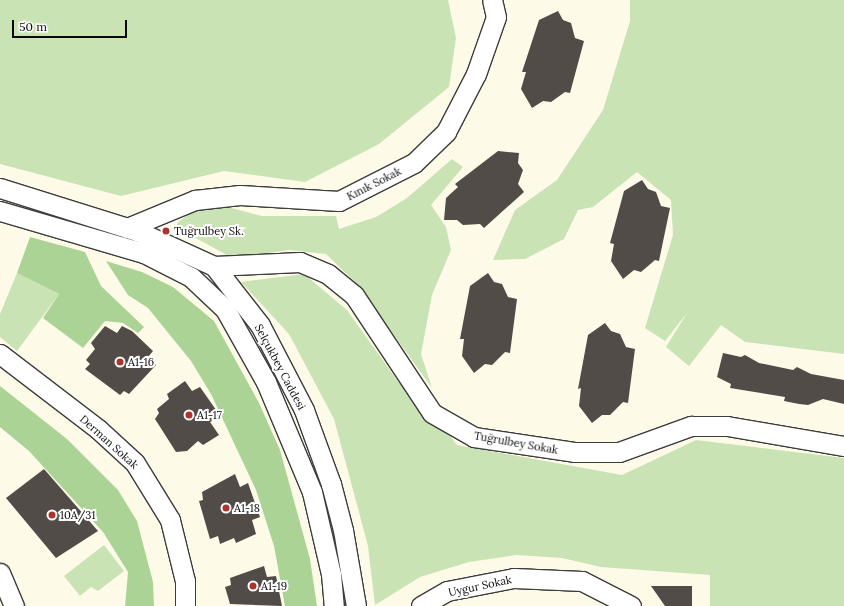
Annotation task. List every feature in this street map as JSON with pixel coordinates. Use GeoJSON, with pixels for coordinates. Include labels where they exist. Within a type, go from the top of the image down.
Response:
{"type":"FeatureCollection","features":[{"type":"Feature","properties":{"kind":"street","name":"Kınık Sokak"},"geometry":{"type":"LineString","coordinates":[[127,228],[196,200],[240,195],[339,201],[414,164],[446,132],[476,74],[496,17],[492,0]]}},
{"type":"Feature","properties":{"kind":"street","name":"Selçukbey Caddesi"},"geometry":{"type":"LineString","coordinates":[[0,188],[127,228],[214,266],[260,326],[304,410],[331,484],[344,530],[356,606]]}},
{"type":"Feature","properties":{"kind":"street","name":"Selçukbey Caddesi"},"geometry":{"type":"LineString","coordinates":[[0,211],[98,238],[144,253],[190,277],[226,309],[266,382],[312,492],[331,574],[334,606]]}},
{"type":"Feature","properties":{"kind":"street"},"geometry":{"type":"LineString","coordinates":[[98,238],[102,220]]}},
{"type":"Feature","properties":{"kind":"street","name":"Tuğrulbey Sokak"},"geometry":{"type":"LineString","coordinates":[[214,266],[300,262],[328,274],[354,295],[432,413],[474,437],[574,452],[619,452],[691,426],[727,426],[844,446]]}},
{"type":"Feature","properties":{"kind":"street","name":"Derman Sokak"},"geometry":{"type":"LineString","coordinates":[[0,354],[98,429],[135,463],[170,520],[185,581],[185,606]]}},
{"type":"Feature","properties":{"kind":"street"},"geometry":{"type":"LineString","coordinates":[[0,573],[14,606]]}},
{"type":"Feature","properties":{"kind":"street","name":"Uygur Sokak"},"geometry":{"type":"LineString","coordinates":[[421,606],[447,591],[514,578],[582,581],[631,606]]}},
{"type":"Feature","properties":{"kind":"green space"},"geometry":{"type":"Polygon","coordinates":[[[0,0],[448,0],[456,38],[449,87],[379,144],[305,182],[224,171],[121,196],[0,164],[0,0]]]}},
{"type":"Feature","properties":{"kind":"green space"},"geometry":{"type":"Polygon","coordinates":[[[630,0],[844,0],[844,354],[745,342],[721,325],[689,366],[666,347],[687,313],[665,341],[645,328],[673,235],[671,200],[637,172],[593,207],[578,210],[564,239],[525,259],[493,260],[515,210],[557,180],[603,110],[630,21],[630,0]]]}},
{"type":"Feature","properties":{"kind":"green space"},"geometry":{"type":"Polygon","coordinates":[[[452,159],[463,167],[431,205],[446,227],[451,250],[432,295],[421,354],[432,388],[359,286],[326,254],[289,250],[232,258],[176,227],[178,222],[198,208],[220,205],[262,216],[336,216],[339,229],[376,217],[407,198],[452,159]]]}},
{"type":"Feature","properties":{"kind":"green space"},"geometry":{"type":"Polygon","coordinates":[[[30,237],[85,252],[101,286],[144,327],[138,333],[123,323],[105,321],[83,348],[43,318],[59,294],[17,273],[30,237]]]}},
{"type":"Feature","properties":{"kind":"green space"},"geometry":{"type":"Polygon","coordinates":[[[106,261],[142,272],[173,287],[214,321],[259,403],[280,450],[310,559],[317,606],[285,606],[274,546],[256,490],[211,394],[191,361],[148,308],[128,295],[106,261]]]}},
{"type":"Feature","properties":{"kind":"green space"},"geometry":{"type":"Polygon","coordinates":[[[17,273],[59,294],[17,351],[0,337],[0,314],[17,273]]]}},
{"type":"Feature","properties":{"kind":"green space"},"geometry":{"type":"Polygon","coordinates":[[[304,274],[347,310],[399,383],[402,371],[457,445],[622,475],[696,440],[844,458],[844,606],[710,606],[710,575],[601,567],[562,558],[516,555],[469,562],[420,577],[375,605],[368,546],[334,419],[289,334],[241,282],[304,274]]]}},
{"type":"Feature","properties":{"kind":"green space"},"geometry":{"type":"Polygon","coordinates":[[[0,386],[67,439],[118,490],[137,521],[153,582],[154,606],[125,606],[128,572],[103,532],[29,451],[0,427],[0,386]]]}},
{"type":"Feature","properties":{"kind":"green space"},"geometry":{"type":"Polygon","coordinates":[[[104,545],[124,571],[98,591],[91,587],[80,596],[64,576],[104,545]]]}},
{"type":"Feature","properties":{"kind":"building"},"geometry":{"type":"Polygon","coordinates":[[[558,11],[563,20],[571,23],[575,38],[584,41],[570,93],[565,92],[551,102],[543,101],[532,108],[521,89],[526,72],[522,72],[539,20],[558,11]]]}},
{"type":"Feature","properties":{"kind":"building"},"geometry":{"type":"Polygon","coordinates":[[[498,151],[519,153],[518,163],[523,170],[518,184],[524,192],[484,228],[480,224],[463,225],[457,220],[444,220],[446,198],[458,187],[455,184],[498,151]]]}},
{"type":"Feature","properties":{"kind":"building"},"geometry":{"type":"Polygon","coordinates":[[[642,180],[648,189],[656,192],[661,206],[670,208],[659,261],[655,260],[641,272],[634,270],[623,279],[611,261],[614,244],[610,243],[624,191],[642,180]]]}},
{"type":"Feature","properties":{"kind":"building"},"geometry":{"type":"Polygon","coordinates":[[[488,273],[494,282],[502,284],[508,297],[517,299],[510,353],[505,352],[492,365],[485,364],[474,373],[462,356],[464,339],[460,339],[470,286],[488,273]]]}},
{"type":"Feature","properties":{"kind":"building"},"geometry":{"type":"Polygon","coordinates":[[[605,323],[611,331],[620,334],[626,347],[635,349],[628,403],[623,402],[610,415],[602,415],[592,423],[579,406],[581,388],[578,389],[588,335],[605,323]]]}},
{"type":"Feature","properties":{"kind":"building","name":"A1-16"},"geometry":{"type":"Polygon","coordinates":[[[105,326],[117,333],[122,326],[132,331],[153,351],[148,357],[156,365],[129,394],[124,391],[120,395],[85,369],[90,364],[86,360],[95,349],[91,343],[105,326]]]}},
{"type":"Feature","properties":{"kind":"building"},"geometry":{"type":"Polygon","coordinates":[[[723,353],[741,357],[745,355],[759,363],[793,370],[797,367],[811,374],[844,380],[844,404],[823,399],[808,405],[799,404],[784,401],[785,397],[730,388],[731,384],[717,377],[723,353]]]}},
{"type":"Feature","properties":{"kind":"building","name":"A1-17"},"geometry":{"type":"Polygon","coordinates":[[[185,381],[192,391],[200,387],[221,417],[210,422],[219,435],[203,445],[198,441],[187,451],[176,452],[155,419],[159,413],[157,409],[169,399],[167,394],[185,381]]]}},
{"type":"Feature","properties":{"kind":"building","name":"10A/31"},"geometry":{"type":"Polygon","coordinates":[[[44,469],[98,531],[56,558],[6,498],[44,469]]]}},
{"type":"Feature","properties":{"kind":"building","name":"A1-18"},"geometry":{"type":"Polygon","coordinates":[[[235,474],[240,487],[248,483],[260,517],[252,520],[256,534],[236,543],[234,538],[220,544],[218,536],[210,539],[199,501],[203,500],[202,492],[235,474]]]}},
{"type":"Feature","properties":{"kind":"building","name":"A1-19"},"geometry":{"type":"Polygon","coordinates":[[[264,566],[267,577],[276,576],[282,606],[230,604],[225,587],[231,585],[230,578],[264,566]]]}},
{"type":"Feature","properties":{"kind":"building"},"geometry":{"type":"Polygon","coordinates":[[[651,586],[692,586],[692,606],[665,606],[651,586]]]}},
{"type":"Feature","properties":{"kind":"place","name":"Tuğrulbey Sk."},"geometry":{"type":"Point","coordinates":[166,231]}},
{"type":"Feature","properties":{"kind":"place","name":"A1-16"},"geometry":{"type":"Point","coordinates":[120,362]}},
{"type":"Feature","properties":{"kind":"place","name":"A1-17"},"geometry":{"type":"Point","coordinates":[189,415]}},
{"type":"Feature","properties":{"kind":"place","name":"A1-18"},"geometry":{"type":"Point","coordinates":[226,508]}},
{"type":"Feature","properties":{"kind":"place","name":"10A/31"},"geometry":{"type":"Point","coordinates":[52,515]}},
{"type":"Feature","properties":{"kind":"place","name":"A1-19"},"geometry":{"type":"Point","coordinates":[253,586]}}]}
